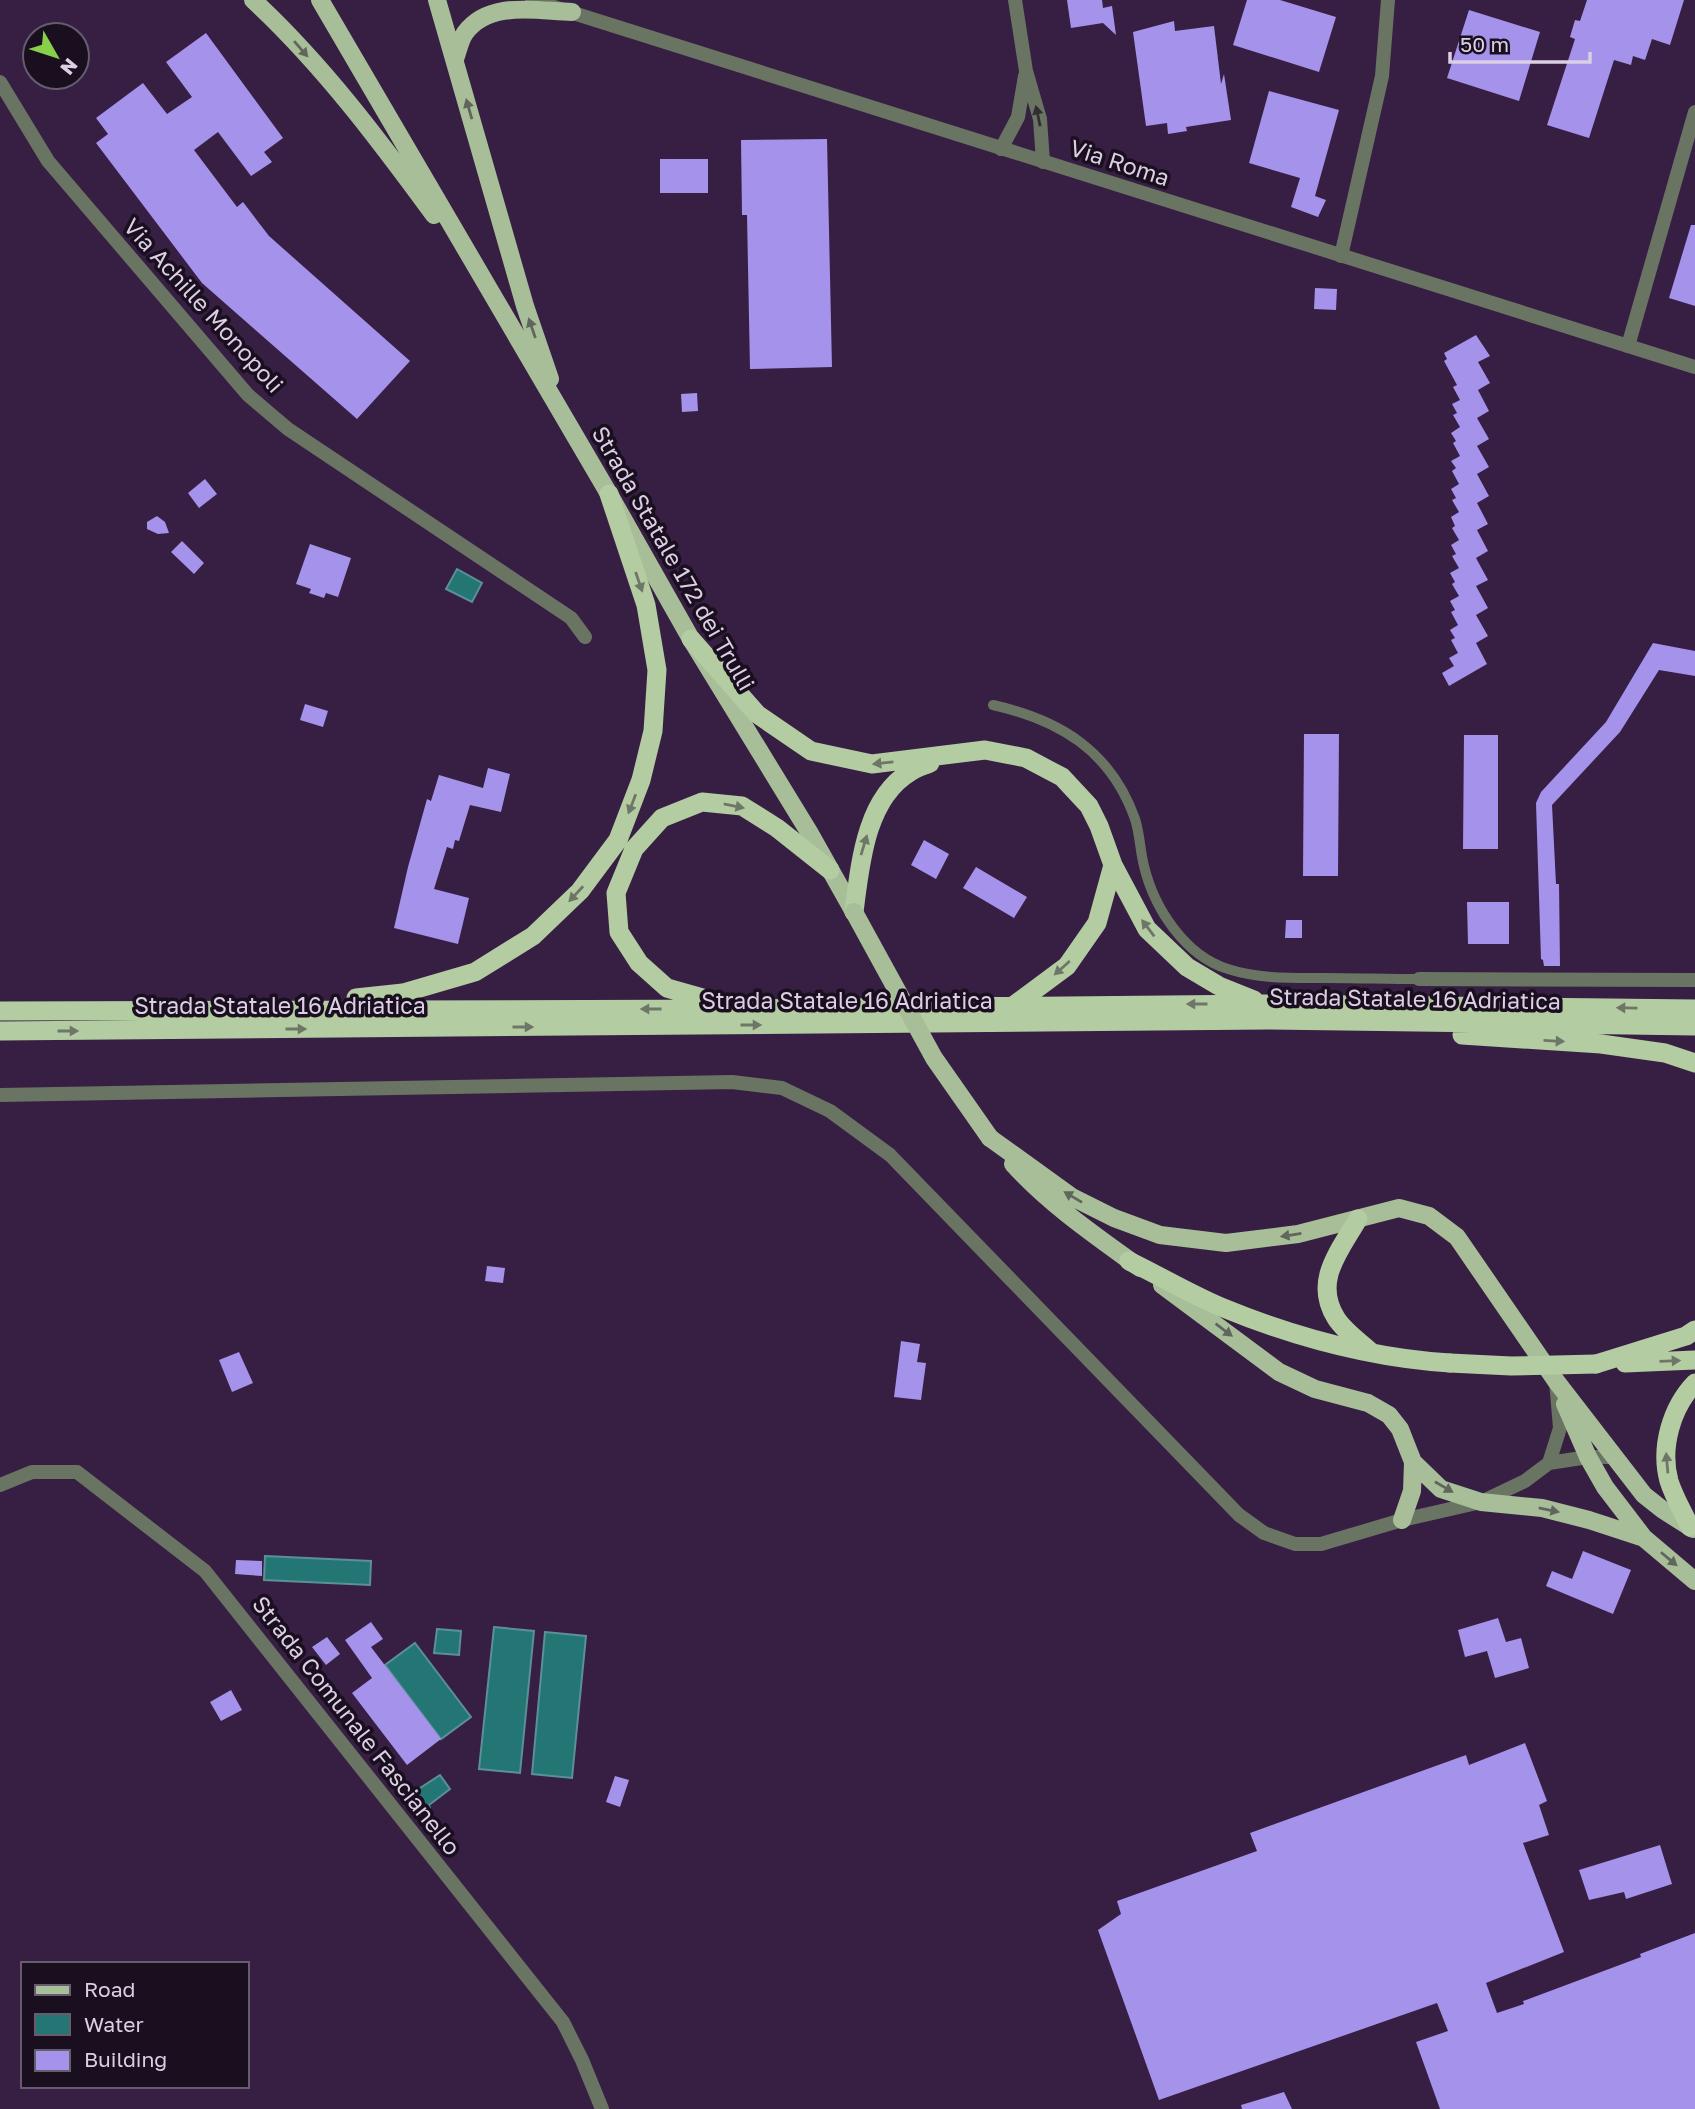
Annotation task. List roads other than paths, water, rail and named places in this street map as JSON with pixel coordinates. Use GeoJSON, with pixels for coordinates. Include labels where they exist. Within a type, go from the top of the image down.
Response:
{"type":"FeatureCollection","features":[{"type":"Feature","properties":{"kind":"highway"},"geometry":{"type":"LineString","coordinates":[[258,1009],[403,993],[475,972],[533,936],[580,891],[618,840],[641,780],[653,731],[657,670],[646,605],[609,494]]}},
{"type":"Feature","properties":{"kind":"highway"},"geometry":{"type":"LineString","coordinates":[[691,639],[757,714],[811,751],[872,764],[985,750],[1026,758],[1062,776],[1089,806],[1100,826],[1113,865],[1147,929],[1187,967],[1219,986],[1265,1004]]}},
{"type":"Feature","properties":{"kind":"highway"},"geometry":{"type":"LineString","coordinates":[[854,912],[862,848],[882,799],[908,773],[950,754]]}},
{"type":"Feature","properties":{"kind":"highway"},"geometry":{"type":"LineString","coordinates":[[744,1009],[667,988],[639,964],[619,932],[616,893],[634,849],[662,818],[702,802],[742,806],[778,828],[830,870]]}},
{"type":"Feature","properties":{"kind":"highway"},"geometry":{"type":"LineString","coordinates":[[1013,1006],[1067,966],[1097,923],[1113,865]]}},
{"type":"Feature","properties":{"kind":"highway","name":"Strada Statale 16 Adriatica"},"geometry":{"type":"LineString","coordinates":[[0,1011],[744,1009],[1265,1004],[1695,1009]]}},
{"type":"Feature","properties":{"kind":"highway"},"geometry":{"type":"LineString","coordinates":[[1217,1021],[1601,1044],[1665,1053],[1695,1063]]}},
{"type":"Feature","properties":{"kind":"highway","name":"Strada Statale 16 Adriatica"},"geometry":{"type":"LineString","coordinates":[[0,1031],[1217,1021],[1695,1026]]}},
{"type":"Feature","properties":{"kind":"highway"},"geometry":{"type":"LineString","coordinates":[[1358,1219],[1332,1263],[1325,1291],[1337,1319],[1372,1353]]}},
{"type":"Feature","properties":{"kind":"highway"},"geometry":{"type":"LineString","coordinates":[[1129,1261],[1218,1306],[1302,1337],[1411,1360],[1511,1366],[1695,1360]]}},
{"type":"Feature","properties":{"kind":"highway"},"geometry":{"type":"LineString","coordinates":[[1596,1364],[1686,1336],[1695,1330]]}},
{"type":"Feature","properties":{"kind":"highway"},"geometry":{"type":"LineString","coordinates":[[1693,1528],[1670,1482],[1665,1457],[1672,1419],[1695,1383]]}},
{"type":"Feature","properties":{"kind":"main road"},"geometry":{"type":"LineString","coordinates":[[253,0],[284,28],[379,140],[490,291]]}},
{"type":"Feature","properties":{"kind":"main road","name":"Strada Statale 172 dei Trulli"},"geometry":{"type":"LineString","coordinates":[[320,0],[691,639],[830,870],[934,1058],[990,1138]]}},
{"type":"Feature","properties":{"kind":"main road"},"geometry":{"type":"LineString","coordinates":[[437,0],[525,306],[562,415]]}},
{"type":"Feature","properties":{"kind":"main road"},"geometry":{"type":"LineString","coordinates":[[550,0],[572,12]]}},
{"type":"Feature","properties":{"kind":"main road"},"geometry":{"type":"LineString","coordinates":[[455,59],[463,35],[478,18],[500,9],[572,12]]}},
{"type":"Feature","properties":{"kind":"main road"},"geometry":{"type":"LineString","coordinates":[[990,1138],[1072,1197],[1114,1218],[1160,1235],[1226,1243],[1298,1234],[1399,1208],[1429,1216],[1457,1237],[1556,1381],[1644,1495],[1693,1528]]}},
{"type":"Feature","properties":{"kind":"main road"},"geometry":{"type":"LineString","coordinates":[[990,1138],[1028,1181],[1076,1221],[1279,1372],[1315,1389],[1368,1404],[1389,1415],[1400,1429],[1413,1462],[1412,1491],[1402,1520]]}},
{"type":"Feature","properties":{"kind":"main road"},"geometry":{"type":"LineString","coordinates":[[1556,1381],[1588,1457],[1605,1487],[1644,1538],[1695,1581]]}},
{"type":"Feature","properties":{"kind":"main road"},"geometry":{"type":"LineString","coordinates":[[1413,1462],[1441,1489],[1481,1502],[1542,1508],[1644,1538]]}},
{"type":"Feature","properties":{"kind":"street","name":"Via Roma"},"geometry":{"type":"LineString","coordinates":[[532,0],[1695,367]]}},
{"type":"Feature","properties":{"kind":"street"},"geometry":{"type":"LineString","coordinates":[[1015,0],[1026,71],[1040,120],[1043,162]]}},
{"type":"Feature","properties":{"kind":"street"},"geometry":{"type":"LineString","coordinates":[[1341,256],[1382,76],[1388,0]]}},
{"type":"Feature","properties":{"kind":"street"},"geometry":{"type":"LineString","coordinates":[[1001,149],[1018,117],[1026,71]]}},
{"type":"Feature","properties":{"kind":"street","name":"Via Achille Monopoli"},"geometry":{"type":"LineString","coordinates":[[0,82],[48,161],[248,395],[288,429],[571,618],[585,638]]}},
{"type":"Feature","properties":{"kind":"street"},"geometry":{"type":"LineString","coordinates":[[1628,346],[1695,112]]}},
{"type":"Feature","properties":{"kind":"street"},"geometry":{"type":"LineString","coordinates":[[1419,979],[1695,980]]}},
{"type":"Feature","properties":{"kind":"street"},"geometry":{"type":"LineString","coordinates":[[0,1094],[732,1082],[782,1088],[830,1111],[890,1155],[1239,1515],[1264,1533],[1295,1544],[1321,1544],[1402,1520],[1481,1502],[1525,1481],[1549,1463],[1588,1457],[1615,1457]]}},
{"type":"Feature","properties":{"kind":"street"},"geometry":{"type":"LineString","coordinates":[[1549,1463],[1560,1428],[1556,1381]]}},
{"type":"Feature","properties":{"kind":"street","name":"Strada Comunale Fascianello"},"geometry":{"type":"LineString","coordinates":[[0,1485],[32,1472],[76,1472],[205,1571],[563,2022],[602,2109]]}},
{"type":"Feature","properties":{"kind":"lane"},"geometry":{"type":"LineString","coordinates":[[993,705],[1052,723],[1090,749],[1114,778],[1135,819],[1144,868],[1157,904],[1177,932],[1200,955],[1226,969],[1267,978],[1419,979]]}},
{"type":"Feature","properties":{"kind":"water"},"geometry":{"type":"Polygon","coordinates":[[[457,569],[482,583],[472,602],[446,589],[457,569]]]}},
{"type":"Feature","properties":{"kind":"water"},"geometry":{"type":"Polygon","coordinates":[[[265,1556],[371,1561],[370,1585],[264,1580],[265,1556]]]}},
{"type":"Feature","properties":{"kind":"water"},"geometry":{"type":"Polygon","coordinates":[[[494,1627],[534,1631],[520,1773],[479,1769],[494,1627]]]}},
{"type":"Feature","properties":{"kind":"water"},"geometry":{"type":"Polygon","coordinates":[[[437,1629],[461,1631],[459,1655],[434,1653],[437,1629]]]}},
{"type":"Feature","properties":{"kind":"water"},"geometry":{"type":"Polygon","coordinates":[[[545,1632],[586,1636],[572,1778],[532,1774],[545,1632]]]}},
{"type":"Feature","properties":{"kind":"water"},"geometry":{"type":"Polygon","coordinates":[[[415,1643],[471,1717],[441,1739],[385,1665],[415,1643]]]}},
{"type":"Feature","properties":{"kind":"water"},"geometry":{"type":"Polygon","coordinates":[[[440,1775],[450,1789],[424,1812],[411,1794],[440,1775]]]}}]}
